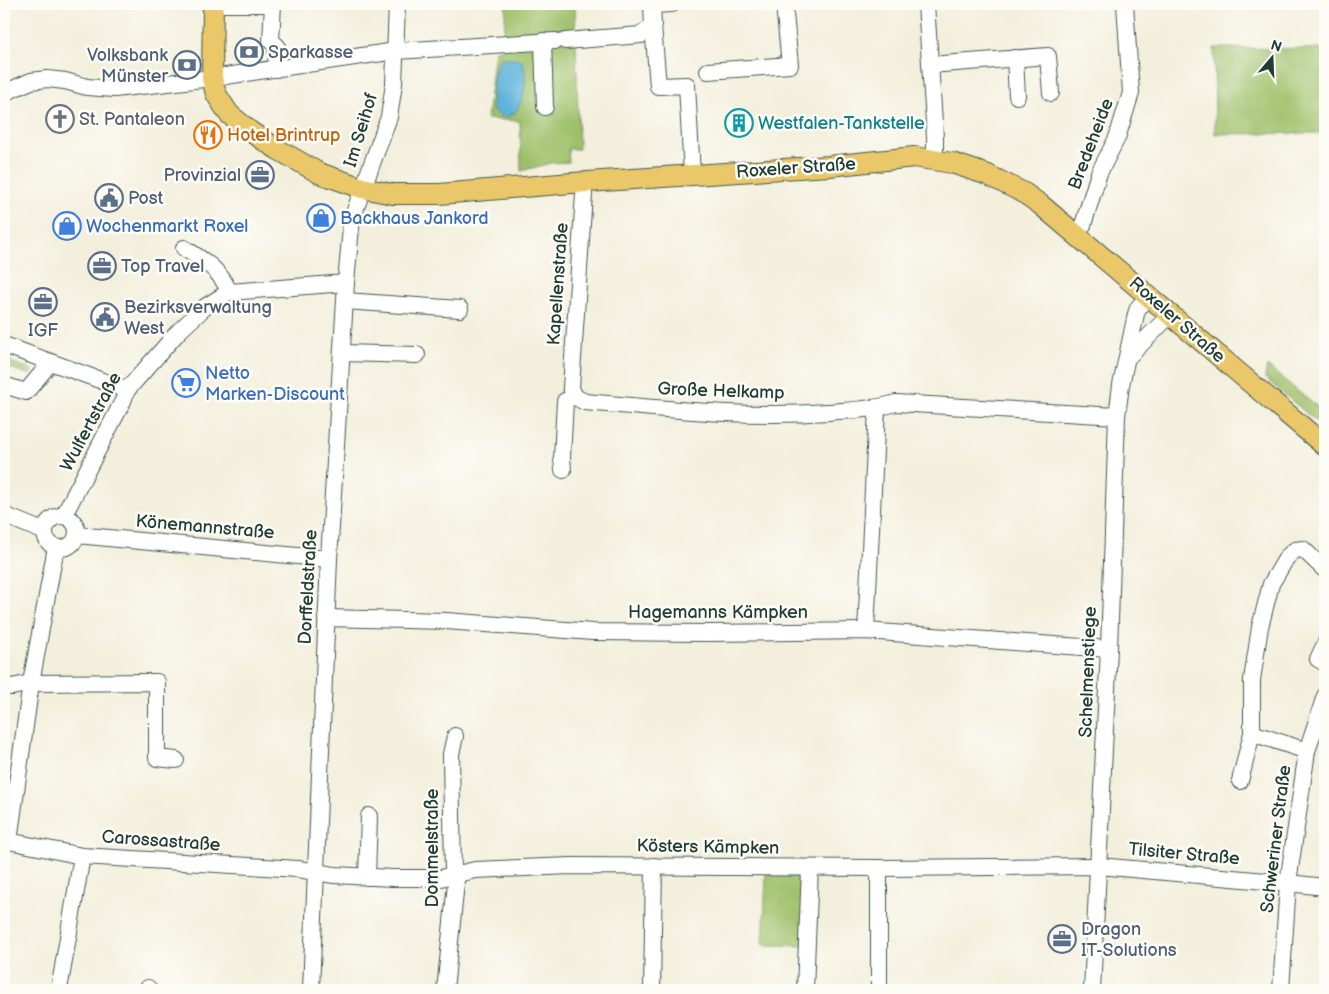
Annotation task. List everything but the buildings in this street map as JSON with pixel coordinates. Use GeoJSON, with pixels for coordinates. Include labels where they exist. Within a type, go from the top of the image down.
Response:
{"type":"FeatureCollection","features":[{"type":"Feature","properties":{"kind":"main road"},"geometry":{"type":"LineString","coordinates":[[212,4],[212,78]]}},
{"type":"Feature","properties":{"kind":"main road","name":"Roxeler Straße"},"geometry":{"type":"LineString","coordinates":[[212,78],[216,94],[229,114],[277,150],[319,173],[362,188],[393,194],[439,194],[829,166],[907,158],[935,159],[970,168],[1005,182],[1030,197],[1149,295],[1325,446]]}},
{"type":"Feature","properties":{"kind":"street"},"geometry":{"type":"LineString","coordinates":[[212,4],[273,4],[271,41],[277,46],[276,69]]}},
{"type":"Feature","properties":{"kind":"street","name":"Im Seihof"},"geometry":{"type":"LineString","coordinates":[[362,188],[389,117],[394,84],[397,4]]}},
{"type":"Feature","properties":{"kind":"street"},"geometry":{"type":"LineString","coordinates":[[672,4],[652,5],[658,86],[687,85],[692,175]]}},
{"type":"Feature","properties":{"kind":"street"},"geometry":{"type":"LineString","coordinates":[[708,71],[790,65],[784,4]]}},
{"type":"Feature","properties":{"kind":"street"},"geometry":{"type":"LineString","coordinates":[[926,4],[935,159]]}},
{"type":"Feature","properties":{"kind":"street","name":"Bredeheide"},"geometry":{"type":"LineString","coordinates":[[1076,234],[1083,225],[1099,173],[1117,138],[1131,93],[1125,4]]}},
{"type":"Feature","properties":{"kind":"street"},"geometry":{"type":"LineString","coordinates":[[4,93],[31,81],[47,79],[114,90],[396,52],[642,35],[653,26]]}},
{"type":"Feature","properties":{"kind":"street"},"geometry":{"type":"LineString","coordinates":[[545,107],[554,41]]}},
{"type":"Feature","properties":{"kind":"street"},"geometry":{"type":"LineString","coordinates":[[930,65],[1048,56],[1051,93]]}},
{"type":"Feature","properties":{"kind":"street"},"geometry":{"type":"LineString","coordinates":[[1015,58],[1017,96]]}},
{"type":"Feature","properties":{"kind":"street","name":"Kapellenstraße"},"geometry":{"type":"LineString","coordinates":[[563,470],[562,458],[577,306],[584,194],[582,183]]}},
{"type":"Feature","properties":{"kind":"street","name":"Dorffeldstraße"},"geometry":{"type":"LineString","coordinates":[[311,990],[326,618],[346,283],[351,227],[362,188]]}},
{"type":"Feature","properties":{"kind":"street"},"geometry":{"type":"LineString","coordinates":[[184,248],[216,270],[225,281],[229,292]]}},
{"type":"Feature","properties":{"kind":"street","name":"Wulfertstraße"},"geometry":{"type":"LineString","coordinates":[[64,516],[124,401],[127,390],[179,330],[205,307],[229,292],[346,283]]}},
{"type":"Feature","properties":{"kind":"street","name":"Schelmenstiege"},"geometry":{"type":"LineString","coordinates":[[1092,990],[1109,649],[1117,416],[1121,385],[1136,314],[1138,308],[1149,295]]}},
{"type":"Feature","properties":{"kind":"street"},"geometry":{"type":"LineString","coordinates":[[345,301],[460,309]]}},
{"type":"Feature","properties":{"kind":"street"},"geometry":{"type":"LineString","coordinates":[[1128,357],[1171,314]]}},
{"type":"Feature","properties":{"kind":"street"},"geometry":{"type":"LineString","coordinates":[[4,345],[127,390]]}},
{"type":"Feature","properties":{"kind":"street"},"geometry":{"type":"LineString","coordinates":[[342,353],[417,355]]}},
{"type":"Feature","properties":{"kind":"street"},"geometry":{"type":"LineString","coordinates":[[4,385],[26,392],[51,362]]}},
{"type":"Feature","properties":{"kind":"street","name":"Große Helkamp"},"geometry":{"type":"LineString","coordinates":[[568,394],[585,402],[727,413],[798,414],[877,409],[896,403],[1117,416]]}},
{"type":"Feature","properties":{"kind":"street"},"geometry":{"type":"LineString","coordinates":[[866,631],[877,409]]}},
{"type":"Feature","properties":{"kind":"street"},"geometry":{"type":"LineString","coordinates":[[4,515],[44,532],[48,541],[56,547],[69,546],[77,535],[75,524],[64,516],[52,518],[44,532]]}},
{"type":"Feature","properties":{"kind":"street","name":"Könemannstraße"},"geometry":{"type":"LineString","coordinates":[[77,535],[329,559]]}},
{"type":"Feature","properties":{"kind":"street"},"geometry":{"type":"LineString","coordinates":[[7,840],[31,683],[56,547]]}},
{"type":"Feature","properties":{"kind":"street"},"geometry":{"type":"LineString","coordinates":[[1240,781],[1252,733],[1252,680],[1260,627],[1271,584],[1287,557],[1295,550],[1303,549],[1325,570]]}},
{"type":"Feature","properties":{"kind":"street","name":"Hagemanns Kämpken"},"geometry":{"type":"LineString","coordinates":[[326,618],[446,621],[593,632],[866,631],[1109,649]]}},
{"type":"Feature","properties":{"kind":"street"},"geometry":{"type":"LineString","coordinates":[[1325,644],[1318,660],[1325,663]]}},
{"type":"Feature","properties":{"kind":"street"},"geometry":{"type":"LineString","coordinates":[[4,686],[12,687],[31,683],[157,682],[157,758],[176,760]]}},
{"type":"Feature","properties":{"kind":"street","name":"Schweriner Straße"},"geometry":{"type":"LineString","coordinates":[[1281,990],[1288,882],[1307,751],[1325,696]]}},
{"type":"Feature","properties":{"kind":"street"},"geometry":{"type":"LineString","coordinates":[[1252,733],[1307,751]]}},
{"type":"Feature","properties":{"kind":"street","name":"Dommelstraße"},"geometry":{"type":"LineString","coordinates":[[445,990],[456,883],[453,874],[451,754],[456,736]]}},
{"type":"Feature","properties":{"kind":"street"},"geometry":{"type":"LineString","coordinates":[[367,877],[369,816]]}},
{"type":"Feature","properties":{"kind":"street","name":"Carossastraße"},"geometry":{"type":"LineString","coordinates":[[7,840],[82,856],[298,869],[317,873]]}},
{"type":"Feature","properties":{"kind":"street"},"geometry":{"type":"LineString","coordinates":[[58,990],[82,856]]}},
{"type":"Feature","properties":{"kind":"street","name":"Kösters Kämpken"},"geometry":{"type":"LineString","coordinates":[[317,873],[367,877],[441,878],[475,870],[571,866],[810,868],[1099,866]]}},
{"type":"Feature","properties":{"kind":"street"},"geometry":{"type":"LineString","coordinates":[[652,990],[654,866]]}},
{"type":"Feature","properties":{"kind":"street","name":"Tilsiter Straße"},"geometry":{"type":"LineString","coordinates":[[1099,866],[1288,882],[1325,887]]}},
{"type":"Feature","properties":{"kind":"street"},"geometry":{"type":"LineString","coordinates":[[805,990],[810,868]]}},
{"type":"Feature","properties":{"kind":"street"},"geometry":{"type":"LineString","coordinates":[[879,868],[879,990]]}},
{"type":"Feature","properties":{"kind":"green space"},"geometry":{"type":"Polygon","coordinates":[[[506,4],[575,4],[579,149],[568,149],[569,162],[551,163],[521,171],[520,121],[487,119],[495,50],[503,49],[506,4]]]}},
{"type":"Feature","properties":{"kind":"green space"},"geometry":{"type":"Polygon","coordinates":[[[1214,48],[1325,49],[1325,133],[1215,134],[1214,48]]]}},
{"type":"Feature","properties":{"kind":"green space"},"geometry":{"type":"Polygon","coordinates":[[[4,359],[32,370],[30,375],[4,366],[4,359]]]}},
{"type":"Feature","properties":{"kind":"green space"},"geometry":{"type":"Polygon","coordinates":[[[1267,366],[1325,413],[1325,429],[1265,378],[1267,366]]]}},
{"type":"Feature","properties":{"kind":"green space"},"geometry":{"type":"Polygon","coordinates":[[[807,872],[804,946],[763,945],[766,873],[807,872]]]}},
{"type":"Feature","properties":{"kind":"water"},"geometry":{"type":"Polygon","coordinates":[[[501,58],[521,60],[524,68],[524,91],[521,102],[516,111],[510,116],[502,116],[492,109],[494,76],[501,58]]]}},
{"type":"Feature","properties":{"kind":"place","name":"Sparkasse"},"geometry":{"type":"Point","coordinates":[249,52]}},
{"type":"Feature","properties":{"kind":"place","name":"Volksbank Münster"},"geometry":{"type":"Point","coordinates":[187,65]}},
{"type":"Feature","properties":{"kind":"place","name":"St. Pantaleon"},"geometry":{"type":"Point","coordinates":[60,119]}},
{"type":"Feature","properties":{"kind":"place","name":"Westfalen-Tankstelle"},"geometry":{"type":"Point","coordinates":[739,123]}},
{"type":"Feature","properties":{"kind":"place","name":"Hotel Brintrup"},"geometry":{"type":"Point","coordinates":[208,135]}},
{"type":"Feature","properties":{"kind":"place","name":"Provinzial"},"geometry":{"type":"Point","coordinates":[260,175]}},
{"type":"Feature","properties":{"kind":"place","name":"Post"},"geometry":{"type":"Point","coordinates":[109,198]}},
{"type":"Feature","properties":{"kind":"place","name":"Backhaus Jankord"},"geometry":{"type":"Point","coordinates":[321,218]}},
{"type":"Feature","properties":{"kind":"place","name":"Wochenmarkt Roxel"},"geometry":{"type":"Point","coordinates":[67,226]}},
{"type":"Feature","properties":{"kind":"place","name":"Top Travel"},"geometry":{"type":"Point","coordinates":[102,266]}},
{"type":"Feature","properties":{"kind":"place","name":"IGF"},"geometry":{"type":"Point","coordinates":[43,302]}},
{"type":"Feature","properties":{"kind":"place","name":"Bezirksverwaltung West"},"geometry":{"type":"Point","coordinates":[105,317]}},
{"type":"Feature","properties":{"kind":"place","name":"Netto Marken-Discount"},"geometry":{"type":"Point","coordinates":[186,383]}},
{"type":"Feature","properties":{"kind":"place","name":"Dragon IT-Solutions"},"geometry":{"type":"Point","coordinates":[1062,939]}}]}
